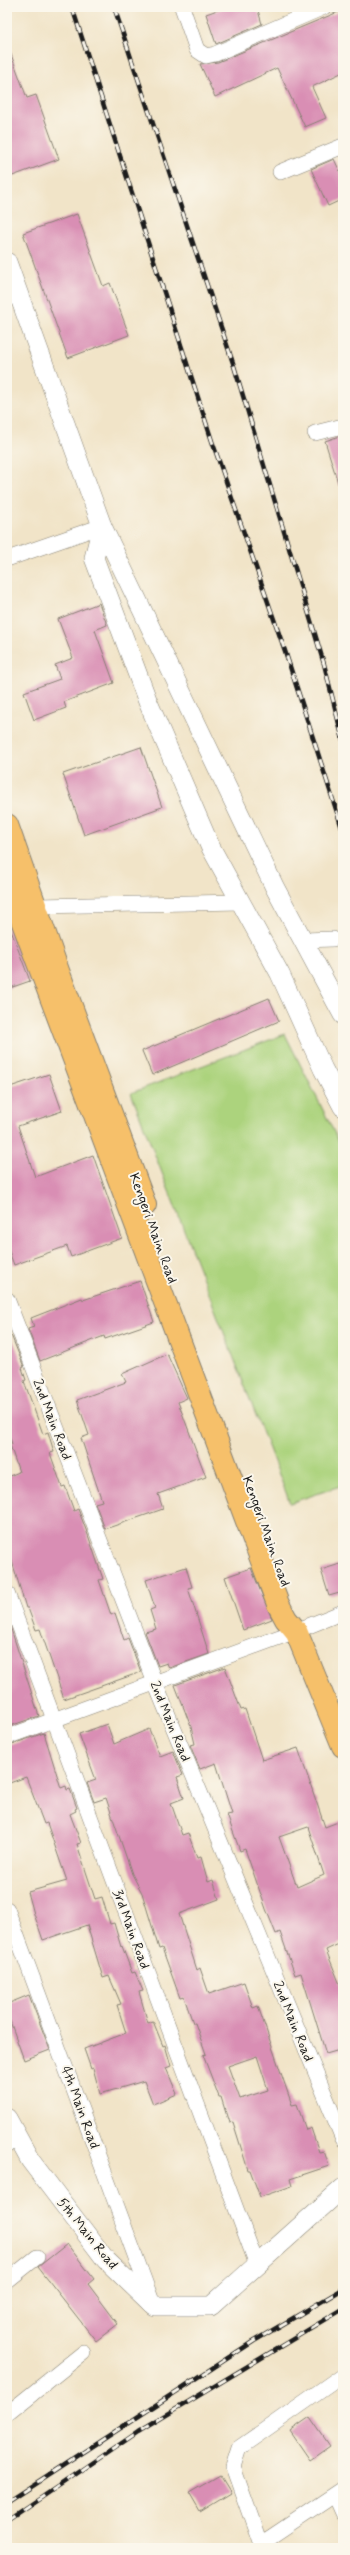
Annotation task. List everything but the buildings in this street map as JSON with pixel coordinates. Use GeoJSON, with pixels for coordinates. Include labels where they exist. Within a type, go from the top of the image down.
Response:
{"type":"FeatureCollection","features":[{"type":"Feature","properties":{"kind":"main road","name":"Kengeri Main Road"},"geometry":{"type":"LineString","coordinates":[[7,825],[37,906],[61,979],[291,1594],[296,1609],[296,1631]]}},
{"type":"Feature","properties":{"kind":"main road","name":"Kengeri Main Road"},"geometry":{"type":"LineString","coordinates":[[7,880],[278,1604],[286,1619],[296,1631],[343,1746]]}},
{"type":"Feature","properties":{"kind":"street"},"geometry":{"type":"LineString","coordinates":[[182,7],[197,50],[206,56],[215,54],[304,11],[324,7]]}},
{"type":"Feature","properties":{"kind":"street"},"geometry":{"type":"LineString","coordinates":[[280,172],[343,146]]}},
{"type":"Feature","properties":{"kind":"street"},"geometry":{"type":"LineString","coordinates":[[7,262],[102,526],[275,888],[343,1014]]}},
{"type":"Feature","properties":{"kind":"street"},"geometry":{"type":"LineString","coordinates":[[315,433],[343,426]]}},
{"type":"Feature","properties":{"kind":"street"},"geometry":{"type":"LineString","coordinates":[[7,559],[102,526]]}},
{"type":"Feature","properties":{"kind":"street"},"geometry":{"type":"LineString","coordinates":[[102,526],[94,558],[145,695],[210,846],[280,974],[323,1069],[343,1107]]}},
{"type":"Feature","properties":{"kind":"street"},"geometry":{"type":"LineString","coordinates":[[37,906],[241,902]]}},
{"type":"Feature","properties":{"kind":"street"},"geometry":{"type":"LineString","coordinates":[[304,940],[333,939]]}},
{"type":"Feature","properties":{"kind":"street","name":"2nd Main Road"},"geometry":{"type":"LineString","coordinates":[[7,1299],[155,1683],[343,2139]]}},
{"type":"Feature","properties":{"kind":"street","name":"3rd Main Road"},"geometry":{"type":"LineString","coordinates":[[7,1593],[257,2265]]}},
{"type":"Feature","properties":{"kind":"street"},"geometry":{"type":"LineString","coordinates":[[7,1737],[296,1631],[343,1612]]}},
{"type":"Feature","properties":{"kind":"street","name":"4th Main Road"},"geometry":{"type":"LineString","coordinates":[[7,1909],[154,2306]]}},
{"type":"Feature","properties":{"kind":"street","name":"5th Main Road"},"geometry":{"type":"LineString","coordinates":[[7,2118],[12,2142],[30,2160],[106,2260],[154,2306]]}},
{"type":"Feature","properties":{"kind":"street"},"geometry":{"type":"LineString","coordinates":[[154,2306],[211,2306],[343,2188]]}},
{"type":"Feature","properties":{"kind":"street"},"geometry":{"type":"LineString","coordinates":[[7,2281],[37,2257]]}},
{"type":"Feature","properties":{"kind":"street"},"geometry":{"type":"LineString","coordinates":[[7,2414],[83,2353]]}},
{"type":"Feature","properties":{"kind":"street"},"geometry":{"type":"LineString","coordinates":[[343,2375],[239,2448],[233,2467],[262,2546],[339,2492],[343,2512]]}},
{"type":"Feature","properties":{"kind":"green space"},"geometry":{"type":"Polygon","coordinates":[[[285,1034],[343,1150],[343,1485],[290,1503],[131,1093],[285,1034]]]}},
{"type":"Feature","properties":{"kind":"railway"},"geometry":{"type":"LineString","coordinates":[[72,7],[212,441],[285,651],[343,831]]}},
{"type":"Feature","properties":{"kind":"railway"},"geometry":{"type":"LineString","coordinates":[[114,7],[234,366],[324,664],[343,740]]}},
{"type":"Feature","properties":{"kind":"railway"},"geometry":{"type":"LineString","coordinates":[[7,2502],[254,2341],[343,2289]]}},
{"type":"Feature","properties":{"kind":"railway"},"geometry":{"type":"LineString","coordinates":[[7,2521],[138,2432],[343,2309]]}}]}
